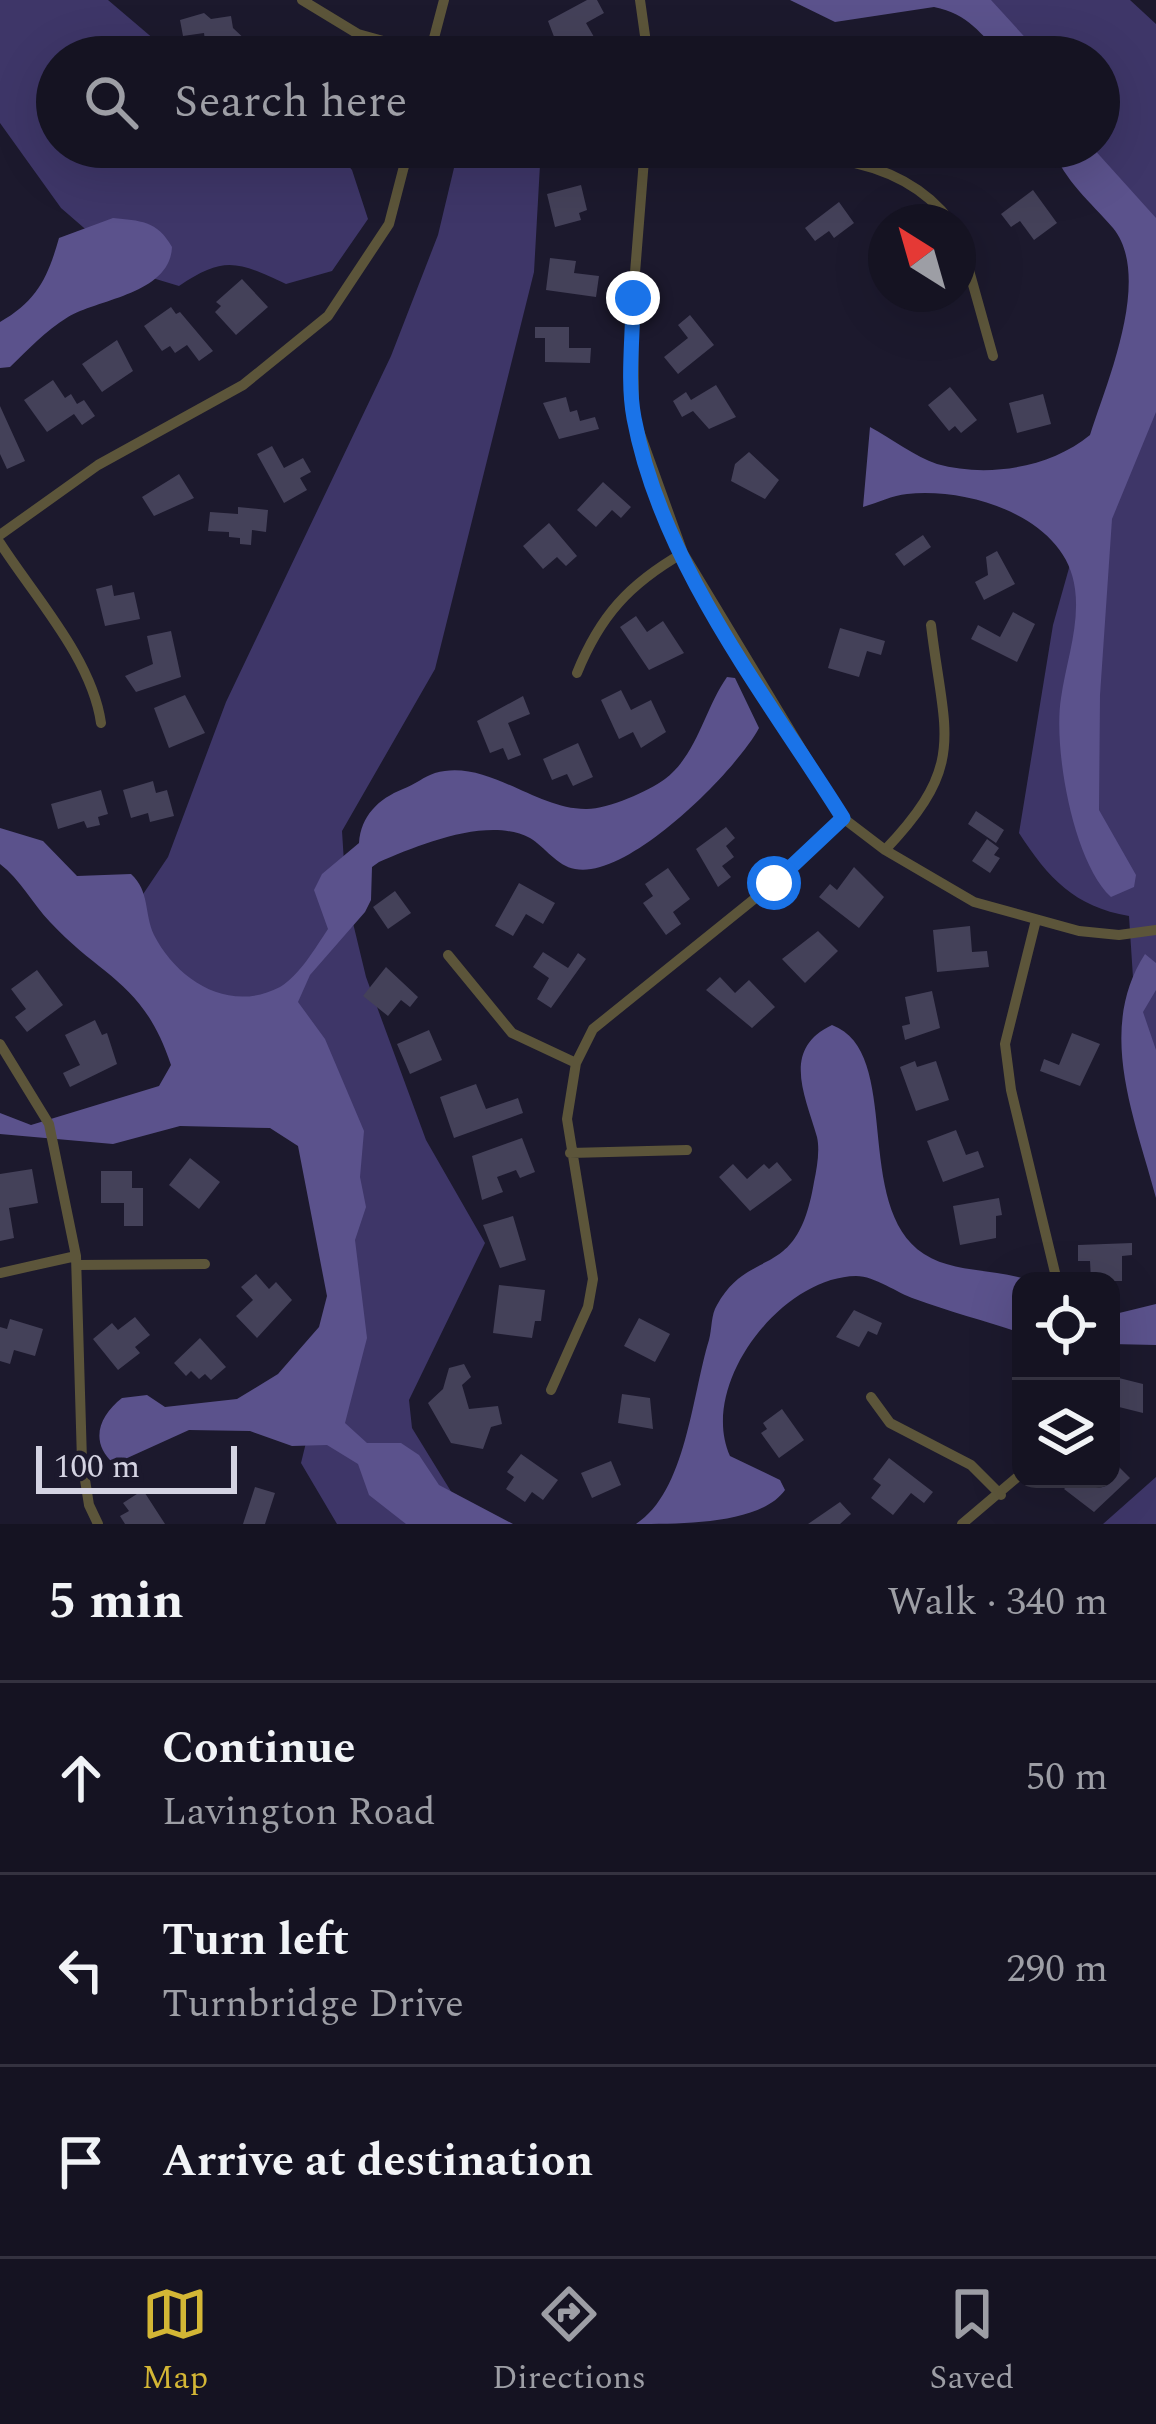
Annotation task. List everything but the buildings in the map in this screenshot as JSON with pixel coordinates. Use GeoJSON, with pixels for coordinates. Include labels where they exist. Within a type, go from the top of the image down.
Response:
{"type":"FeatureCollection","features":[{"type":"Feature","properties":{"kind":"street"},"geometry":{"type":"LineString","coordinates":[[302,0],[365,36]]}},
{"type":"Feature","properties":{"kind":"street"},"geometry":{"type":"LineString","coordinates":[[434,36],[444,0]]}},
{"type":"Feature","properties":{"kind":"street"},"geometry":{"type":"LineString","coordinates":[[640,0],[645,36]]}},
{"type":"Feature","properties":{"kind":"street"},"geometry":{"type":"LineString","coordinates":[[101,723],[99,705],[77,662],[0,539],[98,466],[243,385],[328,316],[389,224],[404,168]]}},
{"type":"Feature","properties":{"kind":"street"},"geometry":{"type":"LineString","coordinates":[[644,168],[633,298],[634,417],[683,553],[843,818],[885,850],[974,902],[1036,920],[1119,934],[1156,930]]}},
{"type":"Feature","properties":{"kind":"street"},"geometry":{"type":"LineString","coordinates":[[874,168],[920,187],[936,204]]}},
{"type":"Feature","properties":{"kind":"street"},"geometry":{"type":"LineString","coordinates":[[976,295],[993,356]]}},
{"type":"Feature","properties":{"kind":"street"},"geometry":{"type":"LineString","coordinates":[[577,674],[612,605],[647,573],[683,553]]}},
{"type":"Feature","properties":{"kind":"street"},"geometry":{"type":"LineString","coordinates":[[885,850],[936,787],[946,758],[931,625]]}},
{"type":"Feature","properties":{"kind":"street"},"geometry":{"type":"LineString","coordinates":[[551,1390],[588,1307],[593,1279],[567,1119],[576,1063],[593,1029],[740,912],[843,818]]}},
{"type":"Feature","properties":{"kind":"street"},"geometry":{"type":"LineString","coordinates":[[1036,920],[1005,1043],[1010,1090],[1055,1272]]}},
{"type":"Feature","properties":{"kind":"street"},"geometry":{"type":"LineString","coordinates":[[448,955],[512,1033],[576,1063]]}},
{"type":"Feature","properties":{"kind":"street"},"geometry":{"type":"LineString","coordinates":[[0,1044],[49,1124],[76,1261],[82,1461],[89,1505],[98,1524]]}},
{"type":"Feature","properties":{"kind":"street"},"geometry":{"type":"LineString","coordinates":[[570,1154],[687,1150]]}},
{"type":"Feature","properties":{"kind":"street"},"geometry":{"type":"LineString","coordinates":[[0,1273],[76,1261],[205,1264]]}},
{"type":"Feature","properties":{"kind":"street"},"geometry":{"type":"LineString","coordinates":[[871,1396],[890,1423],[943,1447],[1001,1495]]}},
{"type":"Feature","properties":{"kind":"street"},"geometry":{"type":"LineString","coordinates":[[962,1524],[1012,1483]]}},
{"type":"Feature","properties":{"kind":"shaded area"},"geometry":{"type":"Polygon","coordinates":[[[0,0],[108,0],[150,36],[36,36],[36,168],[350,168],[368,219],[332,271],[286,284],[243,267],[220,266],[179,286],[136,273],[61,208],[0,123],[0,0]]]}},
{"type":"Feature","properties":{"kind":"shaded area"},"geometry":{"type":"Polygon","coordinates":[[[790,0],[991,0],[1024,36],[984,36],[965,20],[934,7],[835,22],[790,0]]]}},
{"type":"Feature","properties":{"kind":"shaded area"},"geometry":{"type":"Polygon","coordinates":[[[959,0],[1130,0],[1156,24],[1156,335],[1147,254],[1091,168],[1120,168],[1120,36],[998,36],[959,0]]]}},
{"type":"Feature","properties":{"kind":"shaded area"},"geometry":{"type":"Polygon","coordinates":[[[454,168],[540,168],[534,272],[435,669],[342,831],[346,894],[366,977],[426,1140],[485,1243],[409,1400],[412,1428],[471,1524],[337,1524],[301,1463],[346,1279],[328,1180],[125,921],[168,857],[226,702],[391,356],[438,235],[454,168]]]}},
{"type":"Feature","properties":{"kind":"shaded area"},"geometry":{"type":"Polygon","coordinates":[[[1063,168],[1111,168],[1156,218],[1156,412],[1112,519],[1100,695],[1099,810],[1136,875],[1134,887],[1111,897],[1086,858],[1063,774],[1059,719],[1076,603],[1068,564],[1034,525],[985,502],[931,493],[891,497],[863,507],[870,427],[929,461],[976,470],[1037,462],[1090,435],[1115,360],[1129,274],[1113,228],[1063,168]]]}},
{"type":"Feature","properties":{"kind":"shaded area"},"geometry":{"type":"Polygon","coordinates":[[[113,218],[147,224],[166,238],[172,247],[159,275],[131,293],[68,317],[10,367],[0,368],[0,322],[39,287],[59,238],[113,218]]]}},
{"type":"Feature","properties":{"kind":"shaded area"},"geometry":{"type":"Polygon","coordinates":[[[1156,347],[1156,1116],[1138,1055],[1129,916],[1078,898],[1041,864],[1019,833],[1053,625],[1098,465],[1156,347]]]}},
{"type":"Feature","properties":{"kind":"shaded area"},"geometry":{"type":"Polygon","coordinates":[[[727,677],[735,678],[759,728],[705,794],[650,841],[597,868],[575,869],[530,838],[513,832],[474,831],[379,862],[372,867],[371,900],[365,912],[310,975],[298,1002],[325,1039],[364,1131],[360,1177],[366,1207],[355,1240],[367,1338],[345,1423],[367,1443],[401,1443],[419,1455],[439,1485],[513,1524],[406,1524],[369,1495],[358,1464],[327,1445],[292,1446],[250,1431],[189,1430],[114,1464],[99,1438],[103,1421],[122,1398],[147,1395],[165,1407],[237,1399],[278,1374],[319,1327],[327,1296],[298,1146],[270,1128],[180,1126],[113,1144],[0,1134],[0,1113],[31,1125],[159,1086],[171,1065],[148,1015],[134,998],[50,922],[0,864],[0,828],[43,841],[77,876],[131,874],[141,888],[154,935],[176,966],[224,994],[261,994],[294,976],[328,929],[314,890],[322,874],[359,843],[367,817],[386,798],[431,774],[454,770],[474,772],[568,807],[617,803],[658,784],[676,769],[727,677]]]}},
{"type":"Feature","properties":{"kind":"shaded area"},"geometry":{"type":"Polygon","coordinates":[[[1145,954],[1156,963],[1156,990],[1143,1012],[1156,1050],[1156,1198],[1130,1106],[1121,1044],[1131,983],[1145,954]]]}},
{"type":"Feature","properties":{"kind":"shaded area"},"geometry":{"type":"Polygon","coordinates":[[[832,1025],[854,1041],[866,1065],[889,1202],[902,1231],[936,1260],[1012,1276],[1012,1330],[863,1277],[828,1281],[800,1295],[753,1340],[736,1368],[723,1428],[730,1456],[780,1480],[785,1490],[774,1501],[740,1516],[636,1524],[653,1509],[677,1466],[717,1305],[744,1274],[785,1250],[806,1214],[818,1148],[801,1074],[806,1047],[832,1025]]]}},
{"type":"Feature","properties":{"kind":"shaded area"},"geometry":{"type":"Polygon","coordinates":[[[1156,1304],[1156,1345],[1120,1344],[1120,1313],[1156,1304]]]}},
{"type":"Feature","properties":{"kind":"shaded area"},"geometry":{"type":"Polygon","coordinates":[[[1156,1477],[1156,1524],[1103,1524],[1156,1477]]]}},
{"type":"Feature","properties":{"kind":"route"},"geometry":{"type":"LineString","coordinates":[[633,298],[634,417],[656,489],[712,608],[843,818],[774,883]]}}]}
